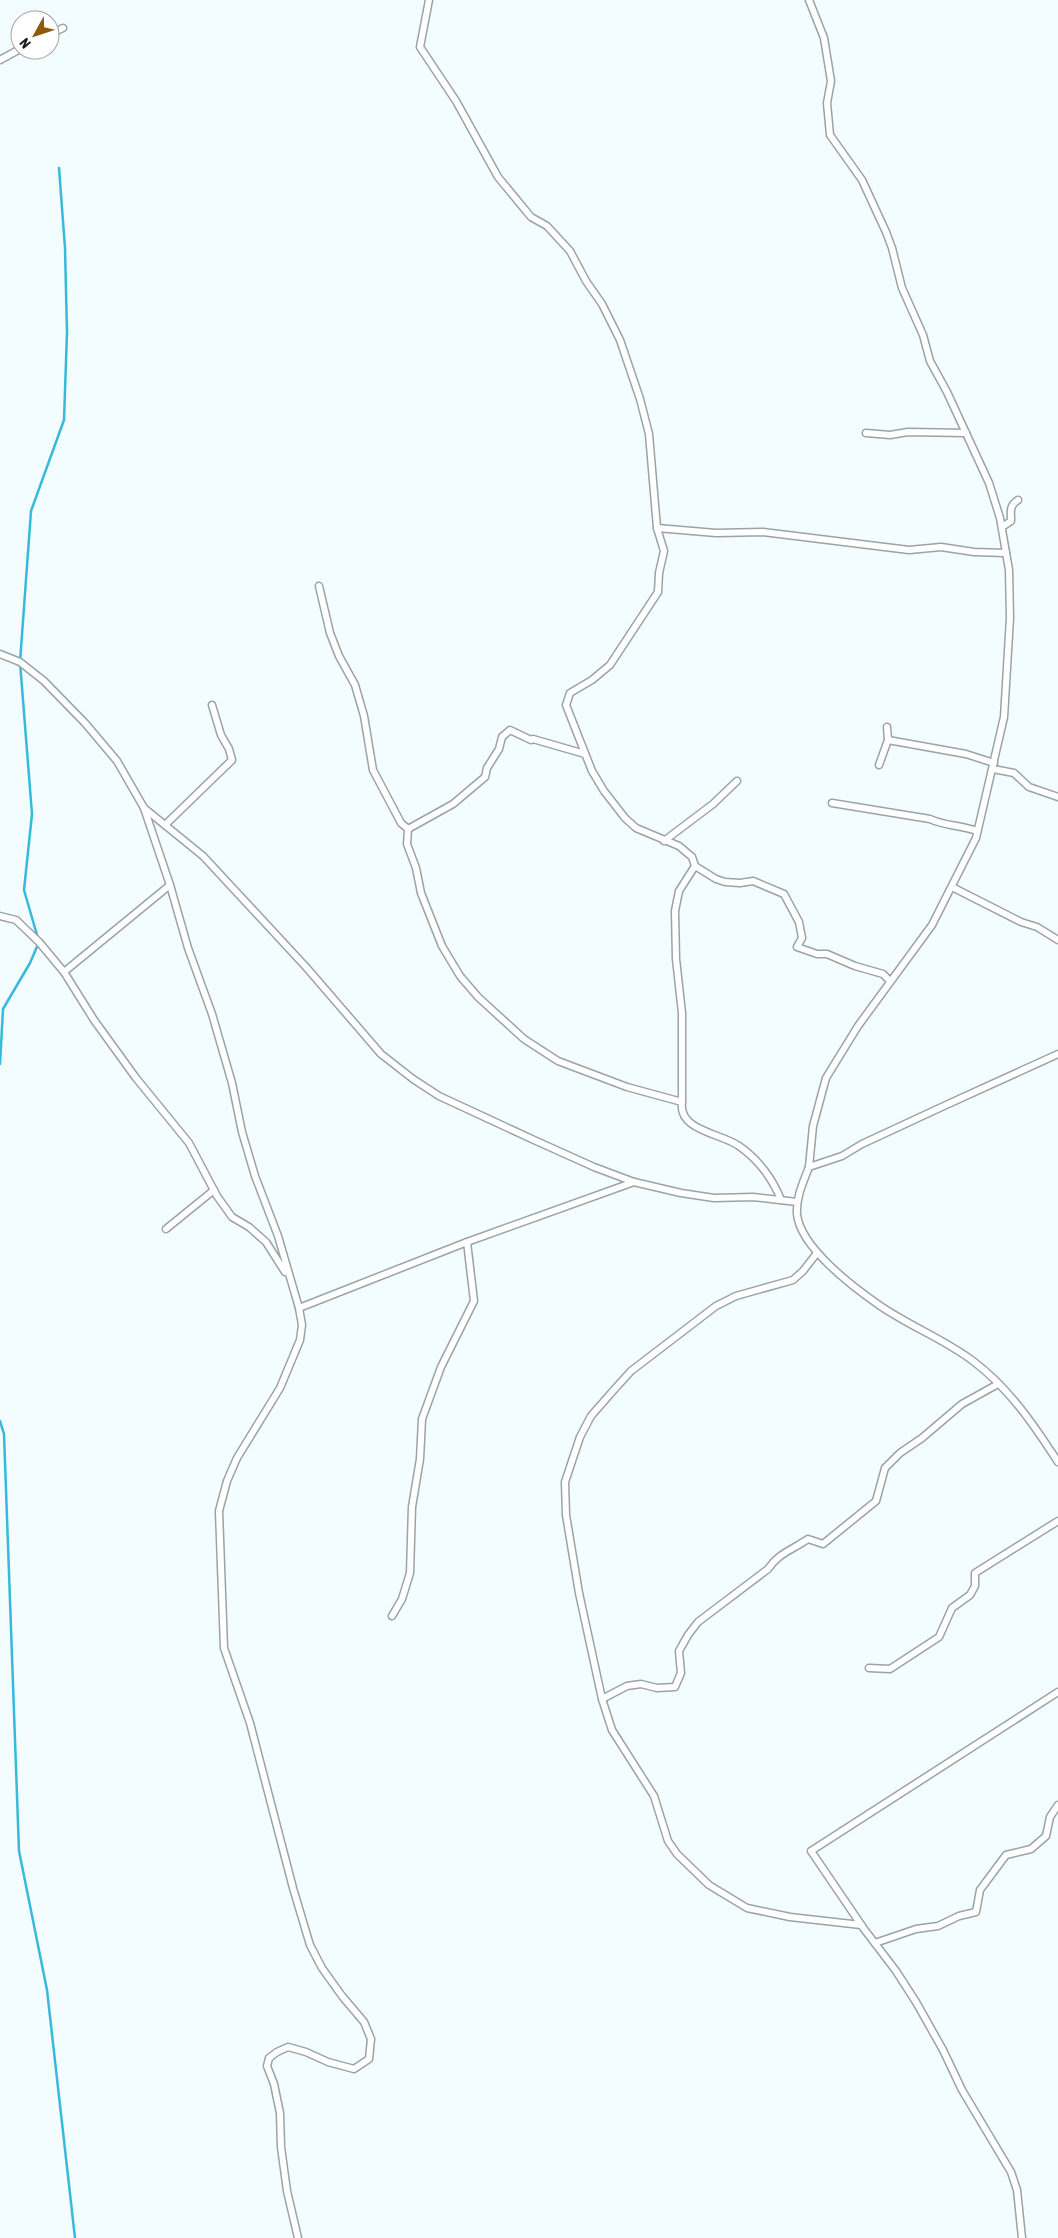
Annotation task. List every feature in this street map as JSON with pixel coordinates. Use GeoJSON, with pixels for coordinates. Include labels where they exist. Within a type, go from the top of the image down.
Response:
{"type":"FeatureCollection","features":[{"type":"Feature","properties":{"kind":"street"},"geometry":{"type":"LineString","coordinates":[[429,0],[420,39],[423,52],[456,101],[503,184],[531,216],[547,226],[570,251],[586,281],[602,304],[620,340],[640,399],[649,434],[657,528],[664,550],[659,573],[658,592],[610,665],[592,680],[570,693],[566,700],[566,705],[585,754],[604,791],[625,818],[636,828],[679,846],[689,853],[695,866],[710,876],[725,882],[740,884],[753,881],[784,894],[793,908],[802,938],[797,947],[817,954],[827,954],[856,966],[883,974],[890,982]]}},
{"type":"Feature","properties":{"kind":"street"},"geometry":{"type":"LineString","coordinates":[[809,0],[824,38],[831,81],[827,103],[830,135],[862,180],[886,232],[902,288],[923,334],[930,361],[989,483],[1002,527],[1009,570],[1010,618],[1008,681],[1004,717],[977,830],[952,887],[932,925],[858,1026],[826,1078],[813,1126],[810,1167],[797,1202],[797,1216],[802,1232],[817,1253],[879,1305],[972,1360],[998,1384],[1037,1430],[1058,1462]]}},
{"type":"Feature","properties":{"kind":"street"},"geometry":{"type":"LineString","coordinates":[[866,433],[890,435],[908,432],[966,433]]}},
{"type":"Feature","properties":{"kind":"street"},"geometry":{"type":"LineString","coordinates":[[1002,527],[1011,521],[1010,510],[1018,500]]}},
{"type":"Feature","properties":{"kind":"street"},"geometry":{"type":"LineString","coordinates":[[657,528],[716,532],[763,532],[909,550],[941,547],[982,553],[1006,553]]}},
{"type":"Feature","properties":{"kind":"street"},"geometry":{"type":"LineString","coordinates":[[319,586],[330,633],[339,656],[355,685],[362,708],[373,770],[401,823],[408,829]]}},
{"type":"Feature","properties":{"kind":"street"},"geometry":{"type":"LineString","coordinates":[[0,654],[20,662],[44,681],[85,723],[117,761],[144,808],[170,885],[188,948],[212,1014],[250,1158],[278,1236],[300,1308],[302,1325],[300,1340],[280,1388],[237,1458],[227,1481],[219,1511],[224,1648],[250,1723],[293,1888],[310,1945],[322,1968],[364,2022],[371,2039],[369,2059],[354,2069],[328,2062],[306,2052],[288,2047],[269,2058],[267,2066],[274,2084],[280,2114],[280,2147],[287,2191],[298,2238]]}},
{"type":"Feature","properties":{"kind":"street"},"geometry":{"type":"LineString","coordinates":[[165,825],[232,760],[221,735],[212,705]]}},
{"type":"Feature","properties":{"kind":"street"},"geometry":{"type":"LineString","coordinates":[[879,765],[888,740],[888,727]]}},
{"type":"Feature","properties":{"kind":"street"},"geometry":{"type":"LineString","coordinates":[[408,829],[453,804],[485,777],[487,768],[499,749],[502,737],[510,730],[531,740],[585,754]]}},
{"type":"Feature","properties":{"kind":"street"},"geometry":{"type":"LineString","coordinates":[[888,740],[966,754],[1014,773],[1029,787],[1058,797]]}},
{"type":"Feature","properties":{"kind":"street"},"geometry":{"type":"LineString","coordinates":[[664,841],[713,804],[737,781]]}},
{"type":"Feature","properties":{"kind":"street"},"geometry":{"type":"LineString","coordinates":[[832,803],[930,819],[941,824],[958,825],[977,830]]}},
{"type":"Feature","properties":{"kind":"street"},"geometry":{"type":"LineString","coordinates":[[144,808],[203,856],[306,968],[381,1054],[439,1096],[594,1167],[634,1182],[681,1193],[714,1198],[753,1197],[797,1202]]}},
{"type":"Feature","properties":{"kind":"street"},"geometry":{"type":"LineString","coordinates":[[408,829],[407,844],[416,868],[421,893],[442,946],[460,976],[478,997],[524,1039],[558,1061],[627,1087],[682,1102]]}},
{"type":"Feature","properties":{"kind":"street"},"geometry":{"type":"LineString","coordinates":[[695,866],[679,891],[675,911],[676,959],[682,1013],[682,1102],[684,1114],[688,1122],[739,1146],[770,1178],[781,1200]]}},
{"type":"Feature","properties":{"kind":"street"},"geometry":{"type":"LineString","coordinates":[[64,972],[170,885]]}},
{"type":"Feature","properties":{"kind":"street"},"geometry":{"type":"LineString","coordinates":[[952,887],[1021,922],[1037,927],[1058,940]]}},
{"type":"Feature","properties":{"kind":"street"},"geometry":{"type":"LineString","coordinates":[[0,916],[16,920],[39,942],[64,972],[89,1013],[136,1078],[189,1142],[214,1190],[232,1218],[249,1227],[266,1242],[285,1270],[289,1288],[297,1300]]}},
{"type":"Feature","properties":{"kind":"street"},"geometry":{"type":"LineString","coordinates":[[810,1167],[842,1156],[862,1144],[946,1104],[1058,1054]]}},
{"type":"Feature","properties":{"kind":"street"},"geometry":{"type":"LineString","coordinates":[[300,1308],[467,1242],[634,1182]]}},
{"type":"Feature","properties":{"kind":"street"},"geometry":{"type":"LineString","coordinates":[[166,1228],[214,1190]]}},
{"type":"Feature","properties":{"kind":"street"},"geometry":{"type":"LineString","coordinates":[[392,1616],[402,1599],[410,1573],[412,1507],[420,1458],[422,1419],[441,1367],[474,1300],[467,1242]]}},
{"type":"Feature","properties":{"kind":"street"},"geometry":{"type":"LineString","coordinates":[[817,1253],[804,1271],[793,1280],[736,1296],[716,1306],[698,1318],[631,1372],[591,1416],[580,1438],[565,1482],[566,1515],[577,1583],[602,1699],[612,1730],[654,1796],[668,1841],[687,1866],[737,1903],[759,1912],[814,1920],[858,1923],[862,1927]]}},
{"type":"Feature","properties":{"kind":"street"},"geometry":{"type":"LineString","coordinates":[[602,1699],[627,1686],[641,1684],[656,1688],[675,1687],[681,1673],[679,1651],[698,1622],[768,1569],[776,1557],[794,1549],[808,1539],[823,1544],[854,1520],[876,1501],[885,1468],[900,1453],[928,1434],[962,1404],[998,1384]]}},
{"type":"Feature","properties":{"kind":"street"},"geometry":{"type":"LineString","coordinates":[[869,1668],[890,1669],[939,1637],[952,1608],[970,1596],[975,1586],[975,1573],[1058,1521]]}},
{"type":"Feature","properties":{"kind":"street"},"geometry":{"type":"LineString","coordinates":[[1022,2238],[1017,2190],[1011,2172],[962,2090],[943,2050],[916,2002],[896,1971],[862,1927],[811,1851],[1058,1692]]}},
{"type":"Feature","properties":{"kind":"street"},"geometry":{"type":"LineString","coordinates":[[875,1944],[916,1929],[938,1926],[959,1916],[976,1912],[980,1890],[1006,1856],[1032,1849],[1046,1836],[1050,1817],[1058,1805]]}},
{"type":"Feature","properties":{"kind":"waterway"},"geometry":{"type":"LineString","coordinates":[[0,1064],[3,1009],[30,963],[39,942],[24,890],[32,814],[20,662],[31,511],[64,420],[67,332],[65,248],[59,168]]}},
{"type":"Feature","properties":{"kind":"waterway"},"geometry":{"type":"LineString","coordinates":[[0,1421],[4,1434],[19,1851],[47,1990],[75,2238]]}}]}
